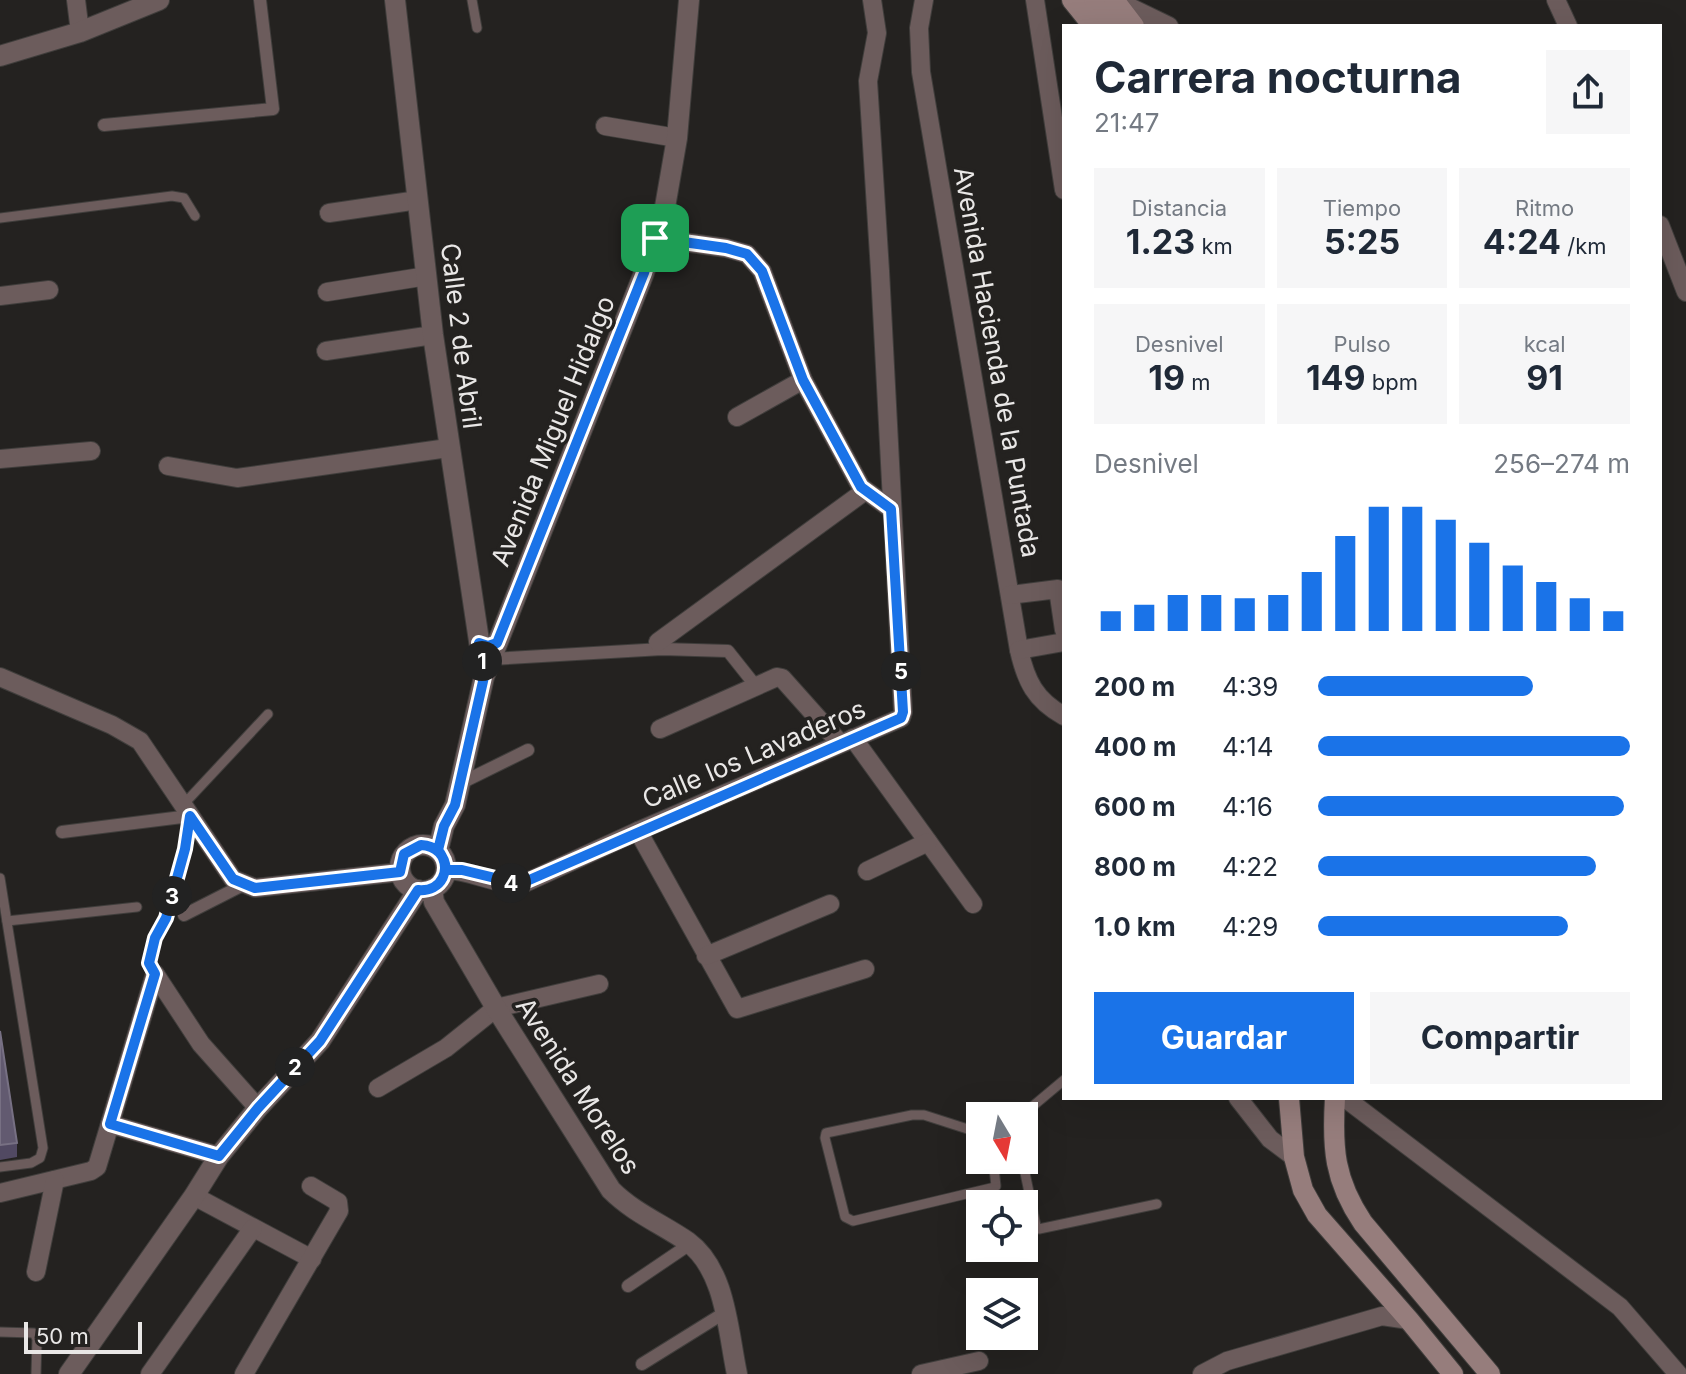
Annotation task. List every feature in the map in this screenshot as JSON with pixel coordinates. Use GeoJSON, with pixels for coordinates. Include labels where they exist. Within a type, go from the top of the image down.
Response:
{"type":"FeatureCollection","features":[{"type":"Feature","properties":{"kind":"main road"},"geometry":{"type":"LineString","coordinates":[[1072,0],[1091,24]]}},
{"type":"Feature","properties":{"kind":"main road"},"geometry":{"type":"LineString","coordinates":[[1081,0],[1100,24]]}},
{"type":"Feature","properties":{"kind":"main road"},"geometry":{"type":"LineString","coordinates":[[1094,0],[1113,24]]}},
{"type":"Feature","properties":{"kind":"main road"},"geometry":{"type":"LineString","coordinates":[[1114,0],[1132,24]]}},
{"type":"Feature","properties":{"kind":"main road"},"geometry":{"type":"LineString","coordinates":[[1289,1100],[1294,1157],[1303,1190],[1317,1215],[1453,1374]]}},
{"type":"Feature","properties":{"kind":"main road"},"geometry":{"type":"LineString","coordinates":[[1335,1100],[1333,1139],[1338,1174],[1349,1203],[1490,1374]]}},
{"type":"Feature","properties":{"kind":"street"},"geometry":{"type":"LineString","coordinates":[[76,0],[80,32]]}},
{"type":"Feature","properties":{"kind":"street"},"geometry":{"type":"LineString","coordinates":[[0,56],[80,32],[159,0]]}},
{"type":"Feature","properties":{"kind":"street"},"geometry":{"type":"LineString","coordinates":[[104,125],[273,109],[260,0]]}},
{"type":"Feature","properties":{"kind":"street","name":"Calle 2 de Abril"},"geometry":{"type":"LineString","coordinates":[[395,0],[448,448],[488,655]]}},
{"type":"Feature","properties":{"kind":"street","name":"Avenida Miguel Hidalgo"},"geometry":{"type":"LineString","coordinates":[[433,848],[455,805],[488,655],[644,273],[665,207],[677,138],[689,0]]}},
{"type":"Feature","properties":{"kind":"street","name":"Calle los Lavaderos"},"geometry":{"type":"LineString","coordinates":[[446,870],[462,870],[520,884],[895,722],[903,712],[868,81],[877,33],[872,0]]}},
{"type":"Feature","properties":{"kind":"street","name":"Avenida Hacienda de la Puntada"},"geometry":{"type":"LineString","coordinates":[[924,0],[919,28],[921,72],[1019,650],[1025,678],[1033,691],[1047,706],[1062,715]]}},
{"type":"Feature","properties":{"kind":"street"},"geometry":{"type":"LineString","coordinates":[[1035,0],[1062,177]]}},
{"type":"Feature","properties":{"kind":"street"},"geometry":{"type":"LineString","coordinates":[[1114,0],[1165,24]]}},
{"type":"Feature","properties":{"kind":"street"},"geometry":{"type":"LineString","coordinates":[[1556,0],[1567,24]]}},
{"type":"Feature","properties":{"kind":"street"},"geometry":{"type":"LineString","coordinates":[[605,126],[677,138]]}},
{"type":"Feature","properties":{"kind":"street"},"geometry":{"type":"LineString","coordinates":[[329,213],[418,200]]}},
{"type":"Feature","properties":{"kind":"street"},"geometry":{"type":"LineString","coordinates":[[1662,230],[1686,292]]}},
{"type":"Feature","properties":{"kind":"street"},"geometry":{"type":"LineString","coordinates":[[655,238],[747,254],[762,271],[803,380],[865,491],[891,509]]}},
{"type":"Feature","properties":{"kind":"street"},"geometry":{"type":"LineString","coordinates":[[327,292],[427,276]]}},
{"type":"Feature","properties":{"kind":"street"},"geometry":{"type":"LineString","coordinates":[[0,296],[49,290]]}},
{"type":"Feature","properties":{"kind":"street"},"geometry":{"type":"LineString","coordinates":[[326,351],[433,335]]}},
{"type":"Feature","properties":{"kind":"street"},"geometry":{"type":"LineString","coordinates":[[737,417],[803,380]]}},
{"type":"Feature","properties":{"kind":"street"},"geometry":{"type":"LineString","coordinates":[[168,466],[237,478],[448,448]]}},
{"type":"Feature","properties":{"kind":"street"},"geometry":{"type":"LineString","coordinates":[[0,459],[91,451]]}},
{"type":"Feature","properties":{"kind":"street"},"geometry":{"type":"LineString","coordinates":[[658,642],[865,491]]}},
{"type":"Feature","properties":{"kind":"street"},"geometry":{"type":"LineString","coordinates":[[1010,595],[1058,589],[1062,616]]}},
{"type":"Feature","properties":{"kind":"street"},"geometry":{"type":"LineString","coordinates":[[1019,650],[1062,643]]}},
{"type":"Feature","properties":{"kind":"street"},"geometry":{"type":"LineString","coordinates":[[488,655],[662,649],[728,651],[755,685]]}},
{"type":"Feature","properties":{"kind":"street"},"geometry":{"type":"LineString","coordinates":[[0,677],[112,725],[140,741],[233,879],[243,885],[255,888],[413,889],[442,882],[446,870],[445,862],[433,848],[415,847],[404,854],[413,889],[360,982],[320,1041],[219,1156],[69,1374]]}},
{"type":"Feature","properties":{"kind":"street"},"geometry":{"type":"LineString","coordinates":[[660,729],[755,685],[782,678],[846,741],[928,842],[973,904]]}},
{"type":"Feature","properties":{"kind":"street"},"geometry":{"type":"LineString","coordinates":[[459,784],[528,750]]}},
{"type":"Feature","properties":{"kind":"street"},"geometry":{"type":"LineString","coordinates":[[62,832],[186,811]]}},
{"type":"Feature","properties":{"kind":"street"},"geometry":{"type":"LineString","coordinates":[[186,811],[185,849],[166,918],[155,938],[149,963],[201,1044],[258,1108]]}},
{"type":"Feature","properties":{"kind":"street"},"geometry":{"type":"LineString","coordinates":[[638,831],[737,1009],[865,969]]}},
{"type":"Feature","properties":{"kind":"street"},"geometry":{"type":"LineString","coordinates":[[867,871],[928,842]]}},
{"type":"Feature","properties":{"kind":"street"},"geometry":{"type":"LineString","coordinates":[[184,915],[243,885]]}},
{"type":"Feature","properties":{"kind":"street","name":"Avenida Morelos"},"geometry":{"type":"LineString","coordinates":[[413,889],[434,902],[496,1008],[611,1190],[627,1206],[690,1244],[708,1266],[718,1289],[737,1374]]}},
{"type":"Feature","properties":{"kind":"street"},"geometry":{"type":"LineString","coordinates":[[706,956],[830,904]]}},
{"type":"Feature","properties":{"kind":"street"},"geometry":{"type":"LineString","coordinates":[[0,1193],[95,1170],[155,974]]}},
{"type":"Feature","properties":{"kind":"street"},"geometry":{"type":"LineString","coordinates":[[378,1088],[446,1048],[496,1008],[599,984]]}},
{"type":"Feature","properties":{"kind":"street"},"geometry":{"type":"LineString","coordinates":[[1240,1100],[1270,1139],[1294,1157]]}},
{"type":"Feature","properties":{"kind":"street"},"geometry":{"type":"LineString","coordinates":[[1348,1100],[1620,1307],[1678,1374]]}},
{"type":"Feature","properties":{"kind":"street"},"geometry":{"type":"LineString","coordinates":[[110,1124],[219,1156]]}},
{"type":"Feature","properties":{"kind":"street"},"geometry":{"type":"LineString","coordinates":[[36,1272],[55,1180]]}},
{"type":"Feature","properties":{"kind":"street"},"geometry":{"type":"LineString","coordinates":[[244,1374],[340,1206],[311,1186]]}},
{"type":"Feature","properties":{"kind":"street"},"geometry":{"type":"LineString","coordinates":[[194,1196],[312,1259]]}},
{"type":"Feature","properties":{"kind":"street"},"geometry":{"type":"LineString","coordinates":[[150,1374],[253,1228]]}},
{"type":"Feature","properties":{"kind":"street"},"geometry":{"type":"LineString","coordinates":[[628,1286],[690,1244]]}},
{"type":"Feature","properties":{"kind":"street"},"geometry":{"type":"LineString","coordinates":[[642,1364],[724,1313]]}},
{"type":"Feature","properties":{"kind":"street"},"geometry":{"type":"LineString","coordinates":[[1202,1374],[1227,1361],[1382,1316],[1409,1320]]}},
{"type":"Feature","properties":{"kind":"street"},"geometry":{"type":"LineString","coordinates":[[921,1374],[979,1361]]}},
{"type":"Feature","properties":{"kind":"lane"},"geometry":{"type":"LineString","coordinates":[[472,0],[477,28]]}},
{"type":"Feature","properties":{"kind":"lane"},"geometry":{"type":"LineString","coordinates":[[0,218],[172,196],[184,198],[195,216]]}},
{"type":"Feature","properties":{"kind":"lane"},"geometry":{"type":"LineString","coordinates":[[186,811],[268,714]]}},
{"type":"Feature","properties":{"kind":"lane"},"geometry":{"type":"LineString","coordinates":[[0,878],[43,1148],[40,1158],[31,1163],[0,1167]]}},
{"type":"Feature","properties":{"kind":"lane"},"geometry":{"type":"LineString","coordinates":[[7,921],[137,907]]}},
{"type":"Feature","properties":{"kind":"lane"},"geometry":{"type":"LineString","coordinates":[[1038,1102],[1062,1082]]}},
{"type":"Feature","properties":{"kind":"lane"},"geometry":{"type":"LineString","coordinates":[[966,1128],[924,1115],[912,1115],[826,1133],[848,1220],[991,1188],[996,1186],[996,1174]]}},
{"type":"Feature","properties":{"kind":"lane"},"geometry":{"type":"LineString","coordinates":[[1025,1174],[1039,1229],[1157,1204]]}},
{"type":"Feature","properties":{"kind":"lane"},"geometry":{"type":"LineString","coordinates":[[0,1332],[34,1333],[37,1339],[36,1374]]}},
{"type":"Feature","properties":{"kind":"building"},"geometry":{"type":"Polygon","coordinates":[[[0,1031],[17,1143],[0,1145],[0,1031]]]}},
{"type":"Feature","properties":{"kind":"route"},"geometry":{"type":"LineString","coordinates":[[655,238],[644,273],[497,643],[493,646],[479,643],[484,677],[455,805],[444,826],[438,850],[445,862],[442,882],[432,889],[418,890],[320,1041],[219,1156],[110,1124],[155,974],[149,963],[155,938],[166,918],[185,849],[190,816],[233,879],[255,888],[400,872],[404,854],[421,845],[438,850],[442,856],[445,862],[446,870],[462,870],[520,884],[901,718],[891,509],[861,487],[803,380],[762,271],[747,254],[655,238]]}}]}
